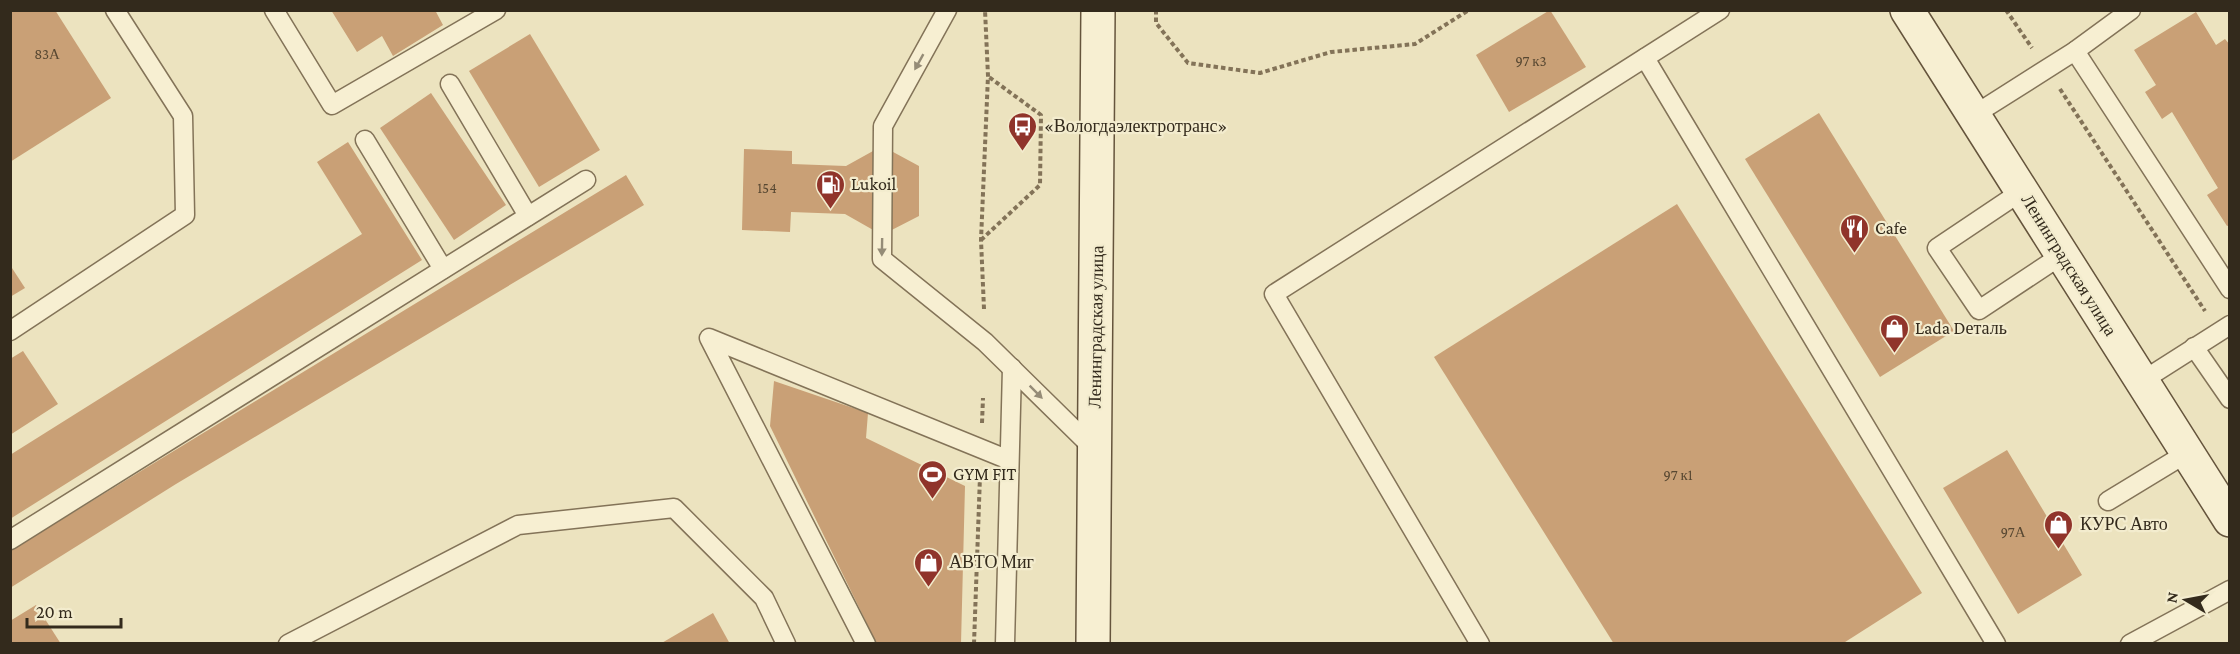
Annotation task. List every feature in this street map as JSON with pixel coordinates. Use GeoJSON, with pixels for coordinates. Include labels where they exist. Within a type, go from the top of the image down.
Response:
{"type":"FeatureCollection","features":[{"type":"Feature","properties":{"kind":"main road","name":"Ленинградская улица"},"geometry":{"type":"LineString","coordinates":[[1094,644],[1098,10]]}},
{"type":"Feature","properties":{"kind":"main road","name":"Ленинградская улица"},"geometry":{"type":"LineString","coordinates":[[1907,10],[2229,520]]}},
{"type":"Feature","properties":{"kind":"lane"},"geometry":{"type":"LineString","coordinates":[[10,331],[185,214],[183,116],[115,10]]}},
{"type":"Feature","properties":{"kind":"lane"},"geometry":{"type":"LineString","coordinates":[[274,10],[332,105],[496,10]]}},
{"type":"Feature","properties":{"kind":"lane"},"geometry":{"type":"LineString","coordinates":[[947,10],[883,126],[882,260],[985,342],[1095,450]]}},
{"type":"Feature","properties":{"kind":"lane"},"geometry":{"type":"LineString","coordinates":[[1480,644],[1274,294],[1720,10]]}},
{"type":"Feature","properties":{"kind":"lane"},"geometry":{"type":"LineString","coordinates":[[1974,115],[2075,51],[2131,10]]}},
{"type":"Feature","properties":{"kind":"lane"},"geometry":{"type":"LineString","coordinates":[[2075,51],[2229,290]]}},
{"type":"Feature","properties":{"kind":"lane"},"geometry":{"type":"LineString","coordinates":[[1645,58],[1996,644]]}},
{"type":"Feature","properties":{"kind":"lane"},"geometry":{"type":"LineString","coordinates":[[450,84],[528,216]]}},
{"type":"Feature","properties":{"kind":"lane"},"geometry":{"type":"LineString","coordinates":[[365,140],[443,269]]}},
{"type":"Feature","properties":{"kind":"lane"},"geometry":{"type":"LineString","coordinates":[[10,540],[586,180]]}},
{"type":"Feature","properties":{"kind":"lane"},"geometry":{"type":"LineString","coordinates":[[2022,191],[1937,248],[1978,310],[2062,255]]}},
{"type":"Feature","properties":{"kind":"lane"},"geometry":{"type":"LineString","coordinates":[[2142,381],[2224,328]]}},
{"type":"Feature","properties":{"kind":"lane"},"geometry":{"type":"LineString","coordinates":[[866,644],[709,338],[1009,460]]}},
{"type":"Feature","properties":{"kind":"lane"},"geometry":{"type":"LineString","coordinates":[[2194,347],[2229,399]]}},
{"type":"Feature","properties":{"kind":"lane"},"geometry":{"type":"LineString","coordinates":[[1005,644],[1012,368]]}},
{"type":"Feature","properties":{"kind":"lane"},"geometry":{"type":"LineString","coordinates":[[2108,501],[2187,453]]}},
{"type":"Feature","properties":{"kind":"lane"},"geometry":{"type":"LineString","coordinates":[[288,644],[518,525],[674,508],[764,598],[786,644]]}},
{"type":"Feature","properties":{"kind":"lane"},"geometry":{"type":"LineString","coordinates":[[2130,644],[2229,590]]}},
{"type":"Feature","properties":{"kind":"path"},"geometry":{"type":"LineString","coordinates":[[1156,10],[1156,23],[1188,63],[1260,73],[1331,52],[1415,44],[1469,10]]}},
{"type":"Feature","properties":{"kind":"path"},"geometry":{"type":"LineString","coordinates":[[2006,10],[2224,328]]}},
{"type":"Feature","properties":{"kind":"path"},"geometry":{"type":"LineString","coordinates":[[981,240],[1040,185],[1041,115],[988,76]]}},
{"type":"Feature","properties":{"kind":"building"},"geometry":{"type":"Polygon","coordinates":[[[10,10],[55,10],[111,98],[10,162],[10,10]]]}},
{"type":"Feature","properties":{"kind":"building"},"geometry":{"type":"Polygon","coordinates":[[[331,10],[435,10],[443,25],[393,56],[382,36],[357,52],[331,10]]]}},
{"type":"Feature","properties":{"kind":"building"},"geometry":{"type":"Polygon","coordinates":[[[1550,10],[1586,67],[1509,112],[1476,55],[1550,10]]]}},
{"type":"Feature","properties":{"kind":"building"},"geometry":{"type":"Polygon","coordinates":[[[2196,12],[2216,45],[2225,39],[2230,45],[2230,225],[2227,226],[2207,195],[2218,188],[2172,112],[2162,119],[2145,92],[2156,85],[2134,50],[2196,12]]]}},
{"type":"Feature","properties":{"kind":"building"},"geometry":{"type":"Polygon","coordinates":[[[530,34],[600,150],[539,187],[469,71],[530,34]]]}},
{"type":"Feature","properties":{"kind":"building"},"geometry":{"type":"Polygon","coordinates":[[[431,93],[506,205],[454,240],[380,128],[431,93]]]}},
{"type":"Feature","properties":{"kind":"building"},"geometry":{"type":"Polygon","coordinates":[[[1819,113],[1954,331],[1880,377],[1745,159],[1819,113]]]}},
{"type":"Feature","properties":{"kind":"building"},"geometry":{"type":"Polygon","coordinates":[[[348,142],[422,260],[10,519],[10,455],[362,234],[317,162],[348,142]]]}},
{"type":"Feature","properties":{"kind":"building"},"geometry":{"type":"Polygon","coordinates":[[[882,146],[919,166],[919,216],[882,235],[845,214],[791,212],[790,232],[742,230],[744,149],[792,151],[792,164],[846,166],[882,146]]]}},
{"type":"Feature","properties":{"kind":"building"},"geometry":{"type":"Polygon","coordinates":[[[626,175],[644,205],[176,484],[10,588],[10,551],[626,175]]]}},
{"type":"Feature","properties":{"kind":"building"},"geometry":{"type":"Polygon","coordinates":[[[1677,204],[1922,593],[1842,644],[1614,644],[1434,357],[1677,204]]]}},
{"type":"Feature","properties":{"kind":"building"},"geometry":{"type":"Polygon","coordinates":[[[10,265],[25,288],[10,297],[10,265]]]}},
{"type":"Feature","properties":{"kind":"building"},"geometry":{"type":"Polygon","coordinates":[[[23,351],[58,404],[10,435],[10,359],[23,351]]]}},
{"type":"Feature","properties":{"kind":"building"},"geometry":{"type":"Polygon","coordinates":[[[774,381],[868,413],[866,438],[965,486],[961,644],[877,644],[770,426],[774,381]]]}},
{"type":"Feature","properties":{"kind":"building"},"geometry":{"type":"Polygon","coordinates":[[[2007,450],[2082,575],[2018,614],[1943,488],[2007,450]]]}},
{"type":"Feature","properties":{"kind":"building"},"geometry":{"type":"Polygon","coordinates":[[[36,605],[61,644],[10,644],[10,621],[36,605]]]}},
{"type":"Feature","properties":{"kind":"building"},"geometry":{"type":"Polygon","coordinates":[[[713,613],[730,644],[660,644],[713,613]]]}},
{"type":"Feature","properties":{"kind":"place","name":"«Вологдаэлектротранс»"},"geometry":{"type":"Point","coordinates":[1023,152]}},
{"type":"Feature","properties":{"kind":"place","name":"Lukoil"},"geometry":{"type":"Point","coordinates":[830,210]}},
{"type":"Feature","properties":{"kind":"place","name":"Cafe"},"geometry":{"type":"Point","coordinates":[1854,254]}},
{"type":"Feature","properties":{"kind":"place","name":"Lada Dеталь"},"geometry":{"type":"Point","coordinates":[1894,354]}},
{"type":"Feature","properties":{"kind":"place","name":"GYM FIT"},"geometry":{"type":"Point","coordinates":[932,500]}},
{"type":"Feature","properties":{"kind":"place","name":"КУРС Авто"},"geometry":{"type":"Point","coordinates":[2059,550]}},
{"type":"Feature","properties":{"kind":"place","name":"АВТО Миг"},"geometry":{"type":"Point","coordinates":[928,588]}}]}
